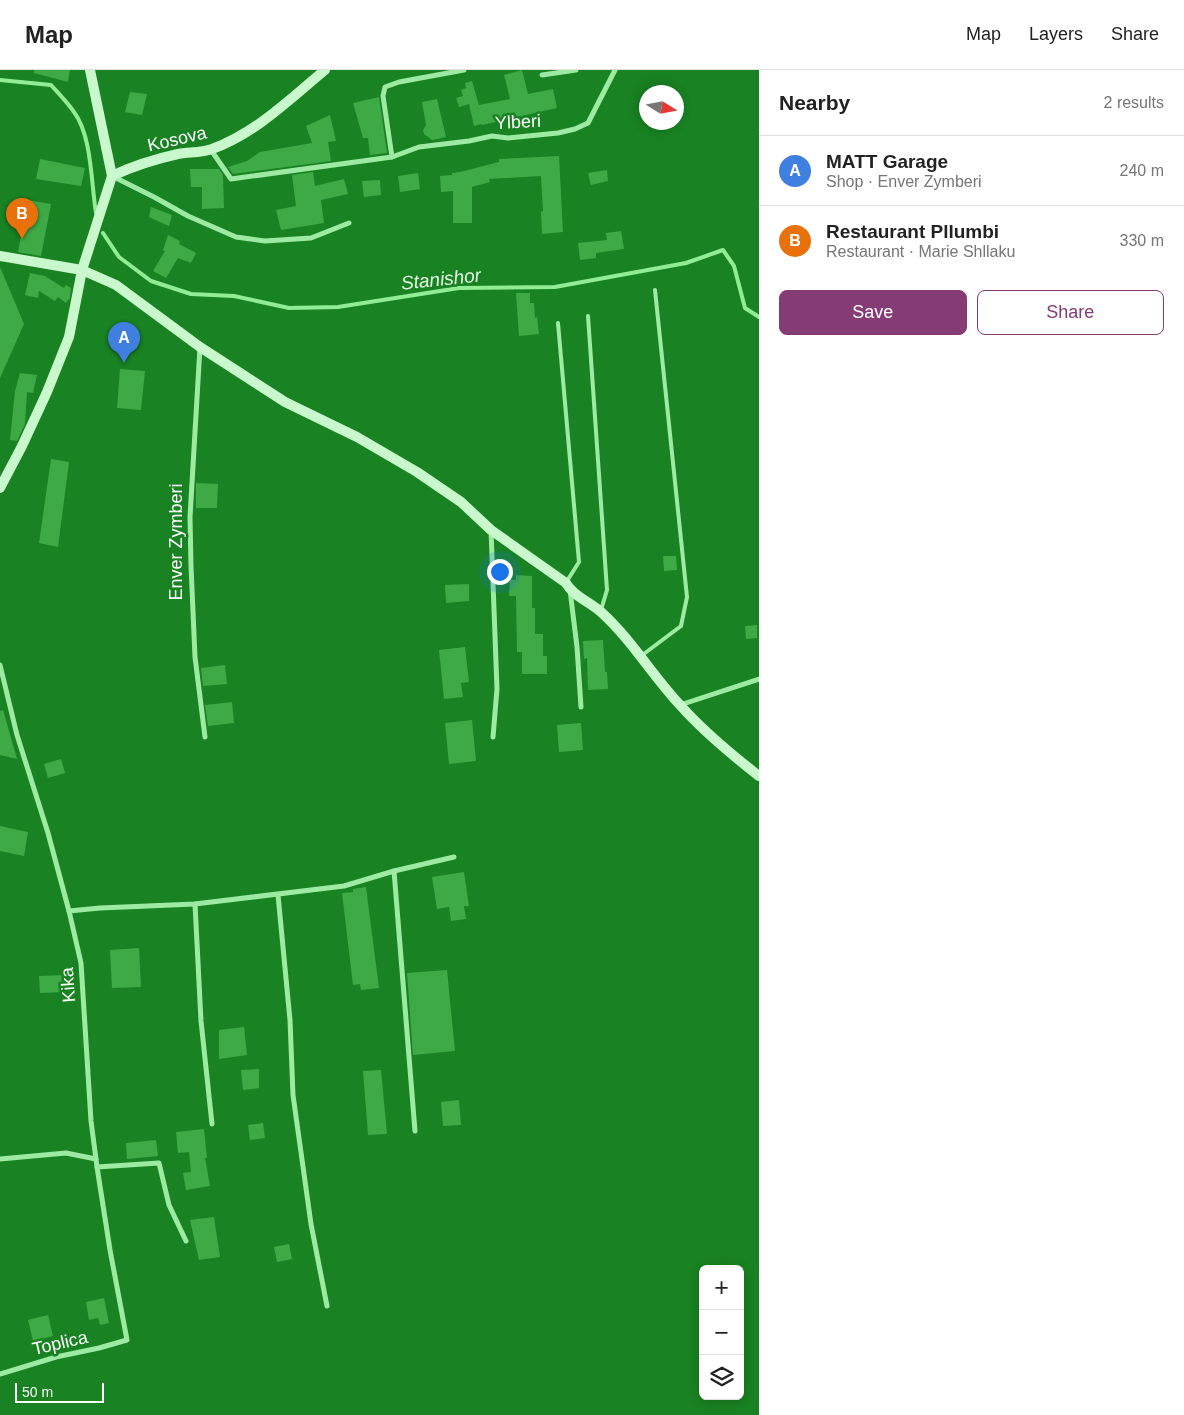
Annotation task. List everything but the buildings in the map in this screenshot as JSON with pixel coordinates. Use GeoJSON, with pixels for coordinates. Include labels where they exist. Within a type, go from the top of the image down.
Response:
{"type":"FeatureCollection","features":[{"type":"Feature","properties":{"kind":"street"},"geometry":{"type":"LineString","coordinates":[[0,488],[48,392],[69,336],[82,270],[112,176],[90,70]]}},
{"type":"Feature","properties":{"kind":"street","name":"Kosova"},"geometry":{"type":"LineString","coordinates":[[112,176],[133,166],[153,160],[211,150],[262,122],[325,70]]}},
{"type":"Feature","properties":{"kind":"street"},"geometry":{"type":"LineString","coordinates":[[392,157],[383,96],[385,87],[399,82],[464,70]]}},
{"type":"Feature","properties":{"kind":"street"},"geometry":{"type":"LineString","coordinates":[[542,75],[576,70]]}},
{"type":"Feature","properties":{"kind":"street","name":"Ylberi"},"geometry":{"type":"LineString","coordinates":[[211,150],[231,179],[392,157],[419,147],[492,136],[517,137],[558,133],[575,129],[588,123],[615,70]]}},
{"type":"Feature","properties":{"kind":"street"},"geometry":{"type":"LineString","coordinates":[[112,176],[154,196],[188,216],[236,237],[265,241],[311,238],[349,223]]}},
{"type":"Feature","properties":{"kind":"street"},"geometry":{"type":"LineString","coordinates":[[0,256],[82,270],[116,285],[200,347],[285,402],[357,437],[417,472],[461,502],[491,530],[601,612],[641,656],[680,705],[727,750],[759,776]]}},
{"type":"Feature","properties":{"kind":"street","name":"Enver Zymberi"},"geometry":{"type":"LineString","coordinates":[[200,347],[190,517],[195,657],[205,737]]}},
{"type":"Feature","properties":{"kind":"street"},"geometry":{"type":"LineString","coordinates":[[491,530],[497,689],[493,737]]}},
{"type":"Feature","properties":{"kind":"street"},"geometry":{"type":"LineString","coordinates":[[568,586],[577,647],[581,707]]}},
{"type":"Feature","properties":{"kind":"street","name":"Kika"},"geometry":{"type":"LineString","coordinates":[[0,665],[17,735],[48,833],[81,963],[88,1081],[96,1159],[110,1250],[127,1340]]}},
{"type":"Feature","properties":{"kind":"street"},"geometry":{"type":"LineString","coordinates":[[680,705],[759,679]]}},
{"type":"Feature","properties":{"kind":"street"},"geometry":{"type":"LineString","coordinates":[[69,911],[195,904],[344,886],[394,871],[454,857]]}},
{"type":"Feature","properties":{"kind":"street"},"geometry":{"type":"LineString","coordinates":[[394,871],[415,1131]]}},
{"type":"Feature","properties":{"kind":"street"},"geometry":{"type":"LineString","coordinates":[[278,895],[290,1020],[294,1095],[311,1224],[327,1306]]}},
{"type":"Feature","properties":{"kind":"street"},"geometry":{"type":"LineString","coordinates":[[195,904],[201,1021],[212,1124]]}},
{"type":"Feature","properties":{"kind":"street"},"geometry":{"type":"LineString","coordinates":[[0,1159],[66,1153],[96,1159]]}},
{"type":"Feature","properties":{"kind":"street"},"geometry":{"type":"LineString","coordinates":[[97,1167],[159,1163],[169,1205],[186,1241]]}},
{"type":"Feature","properties":{"kind":"street","name":"Toplica"},"geometry":{"type":"LineString","coordinates":[[0,1374],[56,1357],[127,1340]]}},
{"type":"Feature","properties":{"kind":"lane"},"geometry":{"type":"LineString","coordinates":[[641,656],[681,626],[686,597],[656,290]]}},
{"type":"Feature","properties":{"kind":"lane"},"geometry":{"type":"LineString","coordinates":[[588,316],[607,590],[601,612]]}},
{"type":"Feature","properties":{"kind":"lane"},"geometry":{"type":"LineString","coordinates":[[558,323],[580,562],[568,586]]}},
{"type":"Feature","properties":{"kind":"waterway","name":"Stanishor"},"geometry":{"type":"LineString","coordinates":[[0,80],[51,85],[74,112],[80,122],[88,147],[96,213]]}},
{"type":"Feature","properties":{"kind":"waterway","name":"Stanishor"},"geometry":{"type":"LineString","coordinates":[[103,233],[119,257],[151,281],[191,294],[234,296],[289,308],[338,307],[459,288],[555,287],[686,263],[723,250],[734,266],[745,308],[759,317]]}},
{"type":"Feature","properties":{"kind":"place","name":"Restaurant Pllumbi"},"geometry":{"type":"Point","coordinates":[22,239]}},
{"type":"Feature","properties":{"kind":"place","name":"MATT Garage"},"geometry":{"type":"Point","coordinates":[124,363]}}]}
